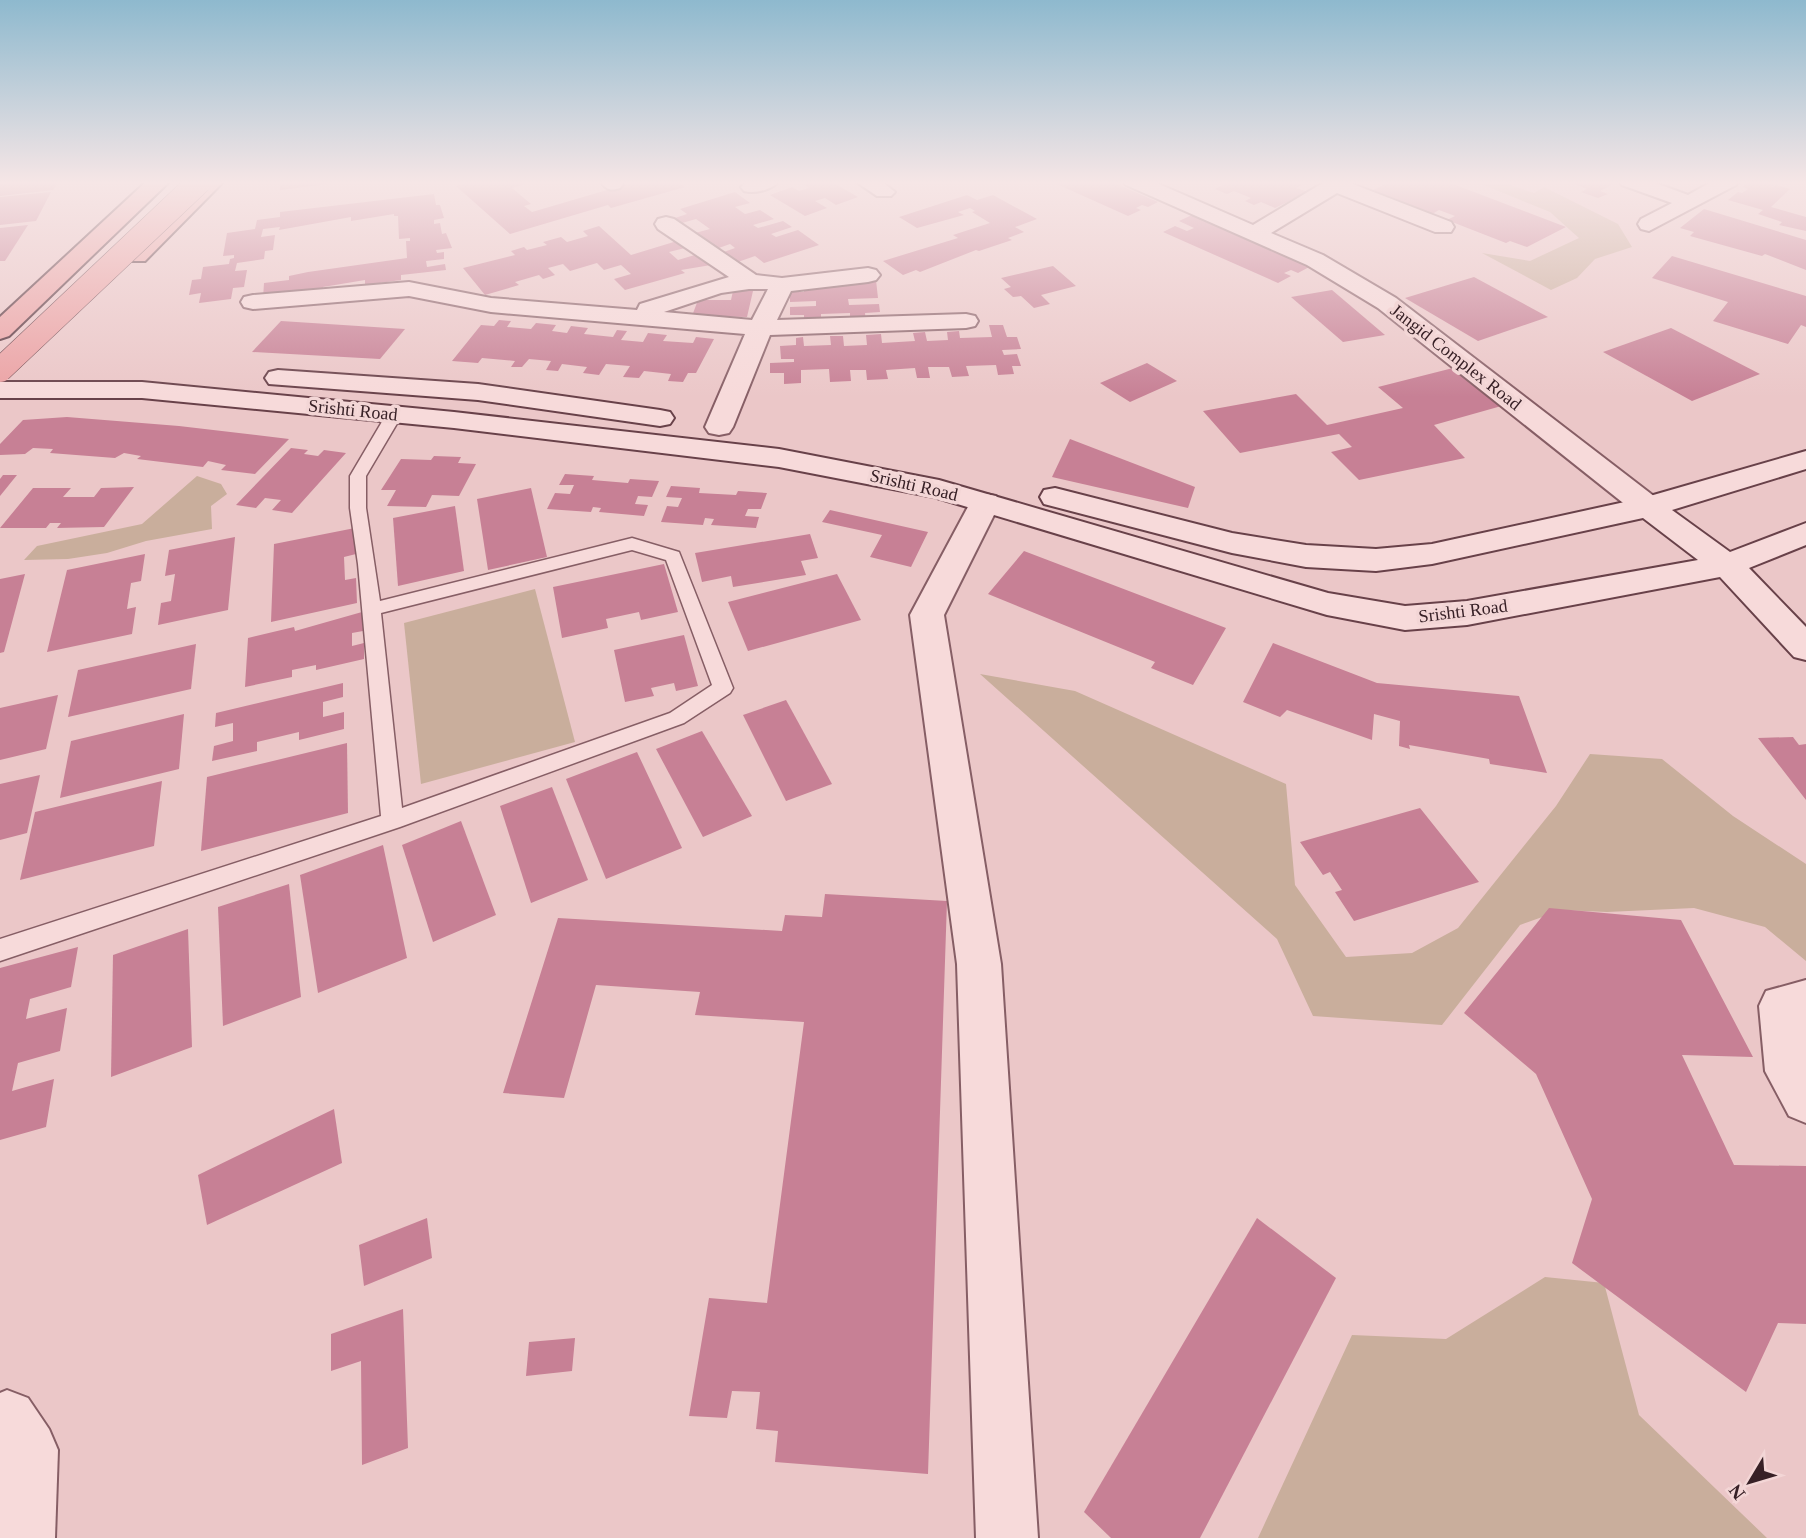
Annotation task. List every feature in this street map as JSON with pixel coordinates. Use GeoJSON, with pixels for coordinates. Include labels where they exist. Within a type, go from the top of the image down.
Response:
{"type":"FeatureCollection","features":[{"type":"Feature","properties":{"kind":"main road"},"geometry":{"type":"LineString","coordinates":[[0,306],[61,253]]}},
{"type":"Feature","properties":{"kind":"main road"},"geometry":{"type":"LineString","coordinates":[[0,331],[83,253]]}},
{"type":"Feature","properties":{"kind":"main road"},"geometry":{"type":"LineString","coordinates":[[0,384],[7,366],[125,253]]}},
{"type":"Feature","properties":{"kind":"main road"},"geometry":{"type":"LineString","coordinates":[[7,366],[138,253]]}},
{"type":"Feature","properties":{"kind":"street"},"geometry":{"type":"LineString","coordinates":[[708,253],[748,281]]}},
{"type":"Feature","properties":{"kind":"street","name":"Jangid Complex Road"},"geometry":{"type":"LineString","coordinates":[[1298,253],[1387,303],[1648,507],[1727,565],[1806,648]]}},
{"type":"Feature","properties":{"kind":"street"},"geometry":{"type":"LineString","coordinates":[[627,316],[748,281],[767,281],[782,285],[789,282],[868,275]]}},
{"type":"Feature","properties":{"kind":"street"},"geometry":{"type":"LineString","coordinates":[[719,427],[760,328],[782,285]]}},
{"type":"Feature","properties":{"kind":"street"},"geometry":{"type":"LineString","coordinates":[[253,302],[410,289],[491,305],[760,328],[966,321]]}},
{"type":"Feature","properties":{"kind":"street","name":"Srishti Road"},"geometry":{"type":"LineString","coordinates":[[7,366],[194,371],[478,392],[719,427],[859,461],[1232,543],[1307,556],[1376,560],[1432,554],[1648,507],[1806,460]]}},
{"type":"Feature","properties":{"kind":"street","name":"Srishti Road"},"geometry":{"type":"LineString","coordinates":[[0,390],[142,390],[454,420],[779,458],[859,461],[939,489],[1327,604],[1405,618],[1468,613],[1727,565],[1806,533]]}},
{"type":"Feature","properties":{"kind":"street"},"geometry":{"type":"LineString","coordinates":[[454,420],[478,392]]}},
{"type":"Feature","properties":{"kind":"street"},"geometry":{"type":"LineString","coordinates":[[985,503],[927,615],[979,964],[1007,1538]]}},
{"type":"Feature","properties":{"kind":"street"},"geometry":{"type":"LineString","coordinates":[[1806,1001],[1782,1006],[1788,1071],[1806,1098]]}},
{"type":"Feature","properties":{"kind":"street"},"geometry":{"type":"LineString","coordinates":[[0,1422],[7,1419],[28,1450],[24,1538]]}},
{"type":"Feature","properties":{"kind":"lane"},"geometry":{"type":"LineString","coordinates":[[392,821],[372,609],[358,508],[358,476],[394,415]]}},
{"type":"Feature","properties":{"kind":"lane"},"geometry":{"type":"LineString","coordinates":[[0,950],[392,821],[677,718],[723,688],[673,556],[632,544],[372,609]]}},
{"type":"Feature","properties":{"kind":"shaded area"},"geometry":{"type":"Polygon","coordinates":[[[1482,253],[1530,261],[1548,253],[1614,253],[1595,259],[1577,278],[1551,290],[1482,253]]]}},
{"type":"Feature","properties":{"kind":"shaded area"},"geometry":{"type":"Polygon","coordinates":[[[197,476],[221,484],[227,494],[211,506],[212,529],[146,541],[107,553],[68,559],[24,560],[37,546],[142,524],[197,476]]]}},
{"type":"Feature","properties":{"kind":"shaded area"},"geometry":{"type":"Polygon","coordinates":[[[535,589],[575,742],[421,784],[404,623],[535,589]]]}},
{"type":"Feature","properties":{"kind":"shaded area"},"geometry":{"type":"Polygon","coordinates":[[[980,674],[1075,691],[1286,784],[1295,885],[1346,957],[1412,953],[1458,928],[1556,806],[1590,754],[1662,759],[1733,816],[1806,864],[1806,961],[1765,927],[1694,908],[1607,912],[1562,910],[1520,925],[1442,1025],[1313,1016],[1277,939],[980,674]]]}},
{"type":"Feature","properties":{"kind":"shaded area"},"geometry":{"type":"Polygon","coordinates":[[[1545,1277],[1604,1283],[1639,1415],[1767,1538],[1258,1538],[1352,1335],[1446,1339],[1545,1277]]]}},
{"type":"Feature","properties":{"kind":"building"},"geometry":{"type":"Polygon","coordinates":[[[0,253],[10,253],[5,261],[0,261],[0,253]]]}},
{"type":"Feature","properties":{"kind":"building"},"geometry":{"type":"Polygon","coordinates":[[[224,253],[265,253],[264,259],[237,263],[235,271],[247,270],[244,287],[233,288],[231,299],[199,303],[201,293],[189,295],[192,280],[201,279],[203,267],[229,264],[230,259],[234,258],[234,255],[223,256],[224,253]]]}},
{"type":"Feature","properties":{"kind":"building"},"geometry":{"type":"Polygon","coordinates":[[[407,253],[444,253],[444,259],[426,261],[427,267],[445,264],[446,270],[401,275],[401,280],[365,285],[365,280],[323,287],[323,292],[263,298],[264,283],[289,280],[289,276],[407,258],[407,253]]]}},
{"type":"Feature","properties":{"kind":"building"},"geometry":{"type":"Polygon","coordinates":[[[513,253],[629,253],[631,255],[670,253],[678,260],[698,254],[711,265],[681,270],[685,273],[625,290],[614,279],[631,274],[621,265],[604,270],[597,263],[570,271],[563,264],[548,268],[555,275],[543,279],[539,275],[515,282],[519,285],[485,295],[463,268],[515,255],[513,253]]]}},
{"type":"Feature","properties":{"kind":"building"},"geometry":{"type":"Polygon","coordinates":[[[721,253],[795,253],[764,263],[755,256],[735,263],[721,253]]]}},
{"type":"Feature","properties":{"kind":"building"},"geometry":{"type":"Polygon","coordinates":[[[910,253],[969,253],[920,272],[916,270],[903,275],[883,261],[910,253]]]}},
{"type":"Feature","properties":{"kind":"building"},"geometry":{"type":"Polygon","coordinates":[[[1210,253],[1280,253],[1311,266],[1298,273],[1291,270],[1284,273],[1291,276],[1278,283],[1210,253]]]}},
{"type":"Feature","properties":{"kind":"building"},"geometry":{"type":"Polygon","coordinates":[[[1750,253],[1806,253],[1806,270],[1765,254],[1762,256],[1750,253]]]}},
{"type":"Feature","properties":{"kind":"building"},"geometry":{"type":"Polygon","coordinates":[[[1672,256],[1806,296],[1806,327],[1801,325],[1788,344],[1713,321],[1728,302],[1652,278],[1672,256]]]}},
{"type":"Feature","properties":{"kind":"building"},"geometry":{"type":"Polygon","coordinates":[[[1053,266],[1076,286],[1041,295],[1050,304],[1034,308],[1021,296],[1013,297],[1004,289],[1011,287],[1001,278],[1053,266]]]}},
{"type":"Feature","properties":{"kind":"building"},"geometry":{"type":"Polygon","coordinates":[[[1474,277],[1548,317],[1478,341],[1405,298],[1474,277]]]}},
{"type":"Feature","properties":{"kind":"building"},"geometry":{"type":"Polygon","coordinates":[[[876,280],[878,298],[848,299],[849,305],[879,304],[880,312],[865,313],[866,322],[850,323],[850,313],[821,314],[821,324],[804,325],[804,315],[790,315],[790,307],[816,306],[816,301],[790,302],[790,292],[804,292],[804,282],[876,280]]]}},
{"type":"Feature","properties":{"kind":"building"},"geometry":{"type":"Polygon","coordinates":[[[1332,290],[1385,335],[1343,342],[1291,297],[1332,290]]]}},
{"type":"Feature","properties":{"kind":"building"},"geometry":{"type":"Polygon","coordinates":[[[733,291],[753,291],[747,317],[692,316],[698,300],[731,300],[733,291]]]}},
{"type":"Feature","properties":{"kind":"building"},"geometry":{"type":"Polygon","coordinates":[[[499,320],[511,321],[507,327],[531,329],[536,323],[556,325],[552,331],[567,333],[571,326],[588,328],[584,334],[613,337],[617,330],[627,331],[621,340],[643,342],[648,333],[667,335],[663,341],[693,343],[696,337],[714,339],[696,373],[688,373],[683,382],[668,381],[671,374],[644,371],[639,378],[623,377],[630,366],[606,364],[599,375],[583,373],[587,367],[562,364],[558,371],[546,370],[551,361],[529,359],[522,367],[511,367],[515,361],[482,358],[478,363],[452,361],[481,325],[494,326],[499,320]]]}},
{"type":"Feature","properties":{"kind":"building"},"geometry":{"type":"Polygon","coordinates":[[[281,321],[405,329],[380,359],[252,352],[281,321]]]}},
{"type":"Feature","properties":{"kind":"building"},"geometry":{"type":"Polygon","coordinates":[[[989,325],[1003,325],[1007,337],[1017,337],[1021,349],[1002,350],[1004,355],[1017,354],[1021,366],[1012,366],[1014,374],[998,375],[996,365],[966,366],[969,376],[952,377],[949,367],[928,367],[930,378],[917,378],[915,368],[886,370],[888,379],[867,380],[866,370],[850,370],[851,381],[830,382],[829,369],[801,370],[801,383],[784,384],[784,373],[770,373],[770,363],[794,362],[794,359],[781,359],[780,346],[796,345],[796,338],[803,337],[804,346],[831,345],[830,336],[843,336],[844,346],[867,345],[866,335],[881,334],[882,343],[915,341],[913,333],[925,332],[927,341],[948,340],[947,332],[959,331],[960,338],[992,337],[989,325]]]}},
{"type":"Feature","properties":{"kind":"building"},"geometry":{"type":"Polygon","coordinates":[[[1671,328],[1760,374],[1692,401],[1603,352],[1671,328]]]}},
{"type":"Feature","properties":{"kind":"building"},"geometry":{"type":"Polygon","coordinates":[[[1147,363],[1177,381],[1130,402],[1100,383],[1147,363]]]}},
{"type":"Feature","properties":{"kind":"building"},"geometry":{"type":"Polygon","coordinates":[[[1453,368],[1505,405],[1434,425],[1465,458],[1359,480],[1331,452],[1352,447],[1339,434],[1240,453],[1203,411],[1296,394],[1327,425],[1403,408],[1378,387],[1453,368]]]}},
{"type":"Feature","properties":{"kind":"building"},"geometry":{"type":"Polygon","coordinates":[[[67,417],[289,439],[255,474],[221,470],[226,465],[208,461],[203,467],[137,459],[141,456],[124,453],[115,458],[50,453],[53,449],[33,448],[25,454],[0,455],[0,444],[23,420],[67,417]]]}},
{"type":"Feature","properties":{"kind":"building"},"geometry":{"type":"Polygon","coordinates":[[[1070,439],[1195,487],[1188,508],[1052,477],[1070,439]]]}},
{"type":"Feature","properties":{"kind":"building"},"geometry":{"type":"Polygon","coordinates":[[[291,448],[308,450],[304,454],[318,456],[324,450],[346,453],[292,513],[272,510],[281,500],[265,498],[256,508],[236,505],[291,448]]]}},
{"type":"Feature","properties":{"kind":"building"},"geometry":{"type":"Polygon","coordinates":[[[434,456],[461,457],[458,463],[476,464],[459,496],[432,495],[426,507],[387,506],[396,490],[381,490],[401,459],[431,460],[434,456]]]}},
{"type":"Feature","properties":{"kind":"building"},"geometry":{"type":"Polygon","coordinates":[[[565,474],[594,476],[592,480],[628,483],[630,479],[659,481],[652,497],[638,496],[635,504],[648,505],[644,516],[599,512],[601,508],[593,507],[591,512],[547,509],[555,493],[570,494],[574,485],[559,485],[565,474]]]}},
{"type":"Feature","properties":{"kind":"building"},"geometry":{"type":"Polygon","coordinates":[[[3,475],[17,475],[0,496],[0,479],[3,475]]]}},
{"type":"Feature","properties":{"kind":"building"},"geometry":{"type":"Polygon","coordinates":[[[671,486],[700,488],[699,493],[767,493],[761,509],[748,509],[745,516],[759,517],[756,528],[711,525],[714,519],[705,518],[703,525],[661,522],[667,506],[678,507],[682,498],[666,497],[671,486]]]}},
{"type":"Feature","properties":{"kind":"building"},"geometry":{"type":"Polygon","coordinates":[[[134,487],[104,527],[57,528],[61,523],[50,523],[46,528],[0,528],[33,488],[71,488],[63,497],[94,497],[101,488],[134,487]]]}},
{"type":"Feature","properties":{"kind":"building"},"geometry":{"type":"Polygon","coordinates":[[[531,488],[547,557],[488,570],[477,499],[531,488]]]}},
{"type":"Feature","properties":{"kind":"building"},"geometry":{"type":"Polygon","coordinates":[[[455,506],[464,571],[398,586],[393,518],[455,506]]]}},
{"type":"Feature","properties":{"kind":"building"},"geometry":{"type":"Polygon","coordinates":[[[830,510],[928,532],[911,567],[870,557],[882,535],[822,522],[830,510]]]}},
{"type":"Feature","properties":{"kind":"building"},"geometry":{"type":"Polygon","coordinates":[[[355,528],[356,554],[344,557],[345,580],[356,578],[357,603],[271,622],[274,544],[355,528]]]}},
{"type":"Feature","properties":{"kind":"building"},"geometry":{"type":"Polygon","coordinates":[[[810,534],[818,558],[801,561],[806,575],[733,587],[731,576],[702,582],[695,553],[810,534]]]}},
{"type":"Feature","properties":{"kind":"building"},"geometry":{"type":"Polygon","coordinates":[[[235,537],[228,610],[158,625],[161,603],[171,601],[175,574],[165,576],[169,550],[235,537]]]}},
{"type":"Feature","properties":{"kind":"building"},"geometry":{"type":"Polygon","coordinates":[[[1024,551],[1226,628],[1193,685],[1151,668],[1155,662],[988,594],[1024,551]]]}},
{"type":"Feature","properties":{"kind":"building"},"geometry":{"type":"Polygon","coordinates":[[[145,554],[141,581],[131,583],[127,609],[136,607],[132,634],[47,652],[67,570],[145,554]]]}},
{"type":"Feature","properties":{"kind":"building"},"geometry":{"type":"Polygon","coordinates":[[[664,564],[678,612],[641,620],[639,612],[606,619],[608,628],[562,638],[553,587],[664,564]]]}},
{"type":"Feature","properties":{"kind":"building"},"geometry":{"type":"Polygon","coordinates":[[[25,574],[4,652],[0,653],[0,579],[25,574]]]}},
{"type":"Feature","properties":{"kind":"building"},"geometry":{"type":"Polygon","coordinates":[[[837,574],[861,620],[748,651],[728,602],[837,574]]]}},
{"type":"Feature","properties":{"kind":"building"},"geometry":{"type":"Polygon","coordinates":[[[362,612],[363,631],[352,633],[352,646],[364,643],[364,659],[316,670],[316,665],[292,670],[292,677],[245,687],[248,638],[294,627],[295,631],[362,612]]]}},
{"type":"Feature","properties":{"kind":"building"},"geometry":{"type":"Polygon","coordinates":[[[684,635],[698,686],[676,691],[674,683],[651,688],[654,696],[625,702],[614,650],[684,635]]]}},
{"type":"Feature","properties":{"kind":"building"},"geometry":{"type":"Polygon","coordinates":[[[1273,643],[1377,683],[1519,696],[1547,773],[1490,764],[1489,759],[1409,745],[1410,749],[1399,746],[1400,721],[1374,714],[1372,740],[1287,710],[1280,717],[1243,702],[1273,643]]]}},
{"type":"Feature","properties":{"kind":"building"},"geometry":{"type":"Polygon","coordinates":[[[196,644],[191,689],[68,717],[78,670],[196,644]]]}},
{"type":"Feature","properties":{"kind":"building"},"geometry":{"type":"Polygon","coordinates":[[[343,683],[343,697],[323,702],[323,717],[344,712],[344,729],[299,740],[299,732],[257,742],[257,751],[212,761],[214,746],[233,741],[233,723],[215,727],[216,713],[343,683]]]}},
{"type":"Feature","properties":{"kind":"building"},"geometry":{"type":"Polygon","coordinates":[[[58,695],[46,749],[0,760],[0,708],[58,695]]]}},
{"type":"Feature","properties":{"kind":"building"},"geometry":{"type":"Polygon","coordinates":[[[786,700],[832,784],[786,801],[743,715],[786,700]]]}},
{"type":"Feature","properties":{"kind":"building"},"geometry":{"type":"Polygon","coordinates":[[[184,714],[179,769],[60,798],[71,741],[184,714]]]}},
{"type":"Feature","properties":{"kind":"building"},"geometry":{"type":"Polygon","coordinates":[[[702,731],[752,816],[703,837],[656,749],[702,731]]]}},
{"type":"Feature","properties":{"kind":"building"},"geometry":{"type":"Polygon","coordinates":[[[1793,737],[1799,745],[1806,744],[1806,800],[1758,738],[1793,737]]]}},
{"type":"Feature","properties":{"kind":"building"},"geometry":{"type":"Polygon","coordinates":[[[347,743],[348,813],[201,851],[207,777],[347,743]]]}},
{"type":"Feature","properties":{"kind":"building"},"geometry":{"type":"Polygon","coordinates":[[[637,752],[682,848],[606,879],[566,779],[637,752]]]}},
{"type":"Feature","properties":{"kind":"building"},"geometry":{"type":"Polygon","coordinates":[[[40,775],[27,833],[0,840],[0,784],[40,775]]]}},
{"type":"Feature","properties":{"kind":"building"},"geometry":{"type":"Polygon","coordinates":[[[162,781],[154,846],[20,880],[35,812],[162,781]]]}},
{"type":"Feature","properties":{"kind":"building"},"geometry":{"type":"Polygon","coordinates":[[[552,787],[588,880],[531,903],[500,806],[552,787]]]}},
{"type":"Feature","properties":{"kind":"building"},"geometry":{"type":"Polygon","coordinates":[[[1420,808],[1479,882],[1354,921],[1335,892],[1342,890],[1330,872],[1323,875],[1300,842],[1420,808]]]}},
{"type":"Feature","properties":{"kind":"building"},"geometry":{"type":"Polygon","coordinates":[[[461,821],[496,915],[433,942],[402,845],[461,821]]]}},
{"type":"Feature","properties":{"kind":"building"},"geometry":{"type":"Polygon","coordinates":[[[383,845],[407,958],[318,993],[300,875],[383,845]]]}},
{"type":"Feature","properties":{"kind":"building"},"geometry":{"type":"Polygon","coordinates":[[[289,884],[301,997],[223,1026],[218,907],[289,884]]]}},
{"type":"Feature","properties":{"kind":"building"},"geometry":{"type":"Polygon","coordinates":[[[825,894],[947,901],[928,1474],[775,1462],[778,1431],[756,1429],[760,1392],[732,1391],[727,1418],[689,1416],[709,1298],[767,1303],[804,1022],[695,1015],[700,992],[596,985],[564,1098],[503,1093],[558,918],[782,931],[785,915],[822,917],[825,894]]]}},
{"type":"Feature","properties":{"kind":"building"},"geometry":{"type":"Polygon","coordinates":[[[1549,908],[1681,920],[1753,1057],[1682,1055],[1734,1165],[1806,1166],[1806,1324],[1778,1323],[1746,1392],[1572,1263],[1592,1199],[1536,1074],[1464,1013],[1549,908]]]}},
{"type":"Feature","properties":{"kind":"building"},"geometry":{"type":"Polygon","coordinates":[[[188,929],[192,1047],[111,1077],[113,955],[188,929]]]}},
{"type":"Feature","properties":{"kind":"building"},"geometry":{"type":"Polygon","coordinates":[[[78,947],[71,987],[30,999],[26,1019],[67,1008],[60,1051],[18,1063],[12,1091],[54,1079],[46,1127],[0,1140],[0,968],[78,947]]]}},
{"type":"Feature","properties":{"kind":"building"},"geometry":{"type":"Polygon","coordinates":[[[334,1109],[342,1163],[207,1225],[198,1175],[334,1109]]]}},
{"type":"Feature","properties":{"kind":"building"},"geometry":{"type":"Polygon","coordinates":[[[427,1218],[432,1258],[364,1286],[359,1245],[427,1218]]]}},
{"type":"Feature","properties":{"kind":"building"},"geometry":{"type":"Polygon","coordinates":[[[1257,1218],[1336,1278],[1200,1538],[1111,1538],[1084,1512],[1257,1218]]]}},
{"type":"Feature","properties":{"kind":"building"},"geometry":{"type":"Polygon","coordinates":[[[403,1309],[408,1448],[362,1465],[361,1361],[331,1371],[331,1334],[403,1309]]]}},
{"type":"Feature","properties":{"kind":"building"},"geometry":{"type":"Polygon","coordinates":[[[575,1338],[572,1371],[526,1376],[529,1342],[575,1338]]]}}]}
